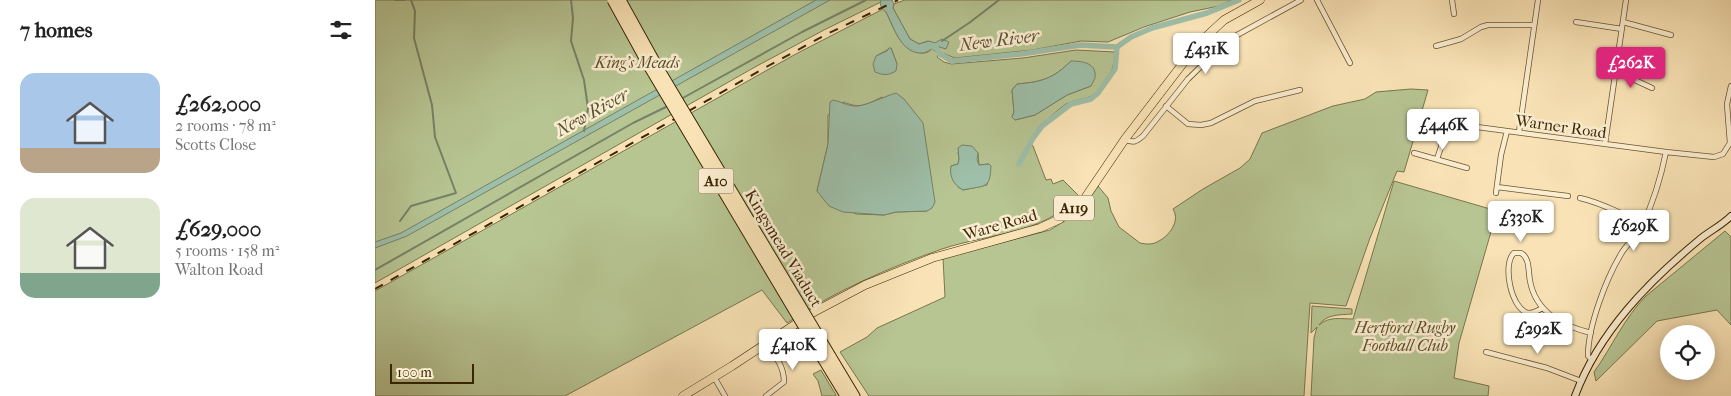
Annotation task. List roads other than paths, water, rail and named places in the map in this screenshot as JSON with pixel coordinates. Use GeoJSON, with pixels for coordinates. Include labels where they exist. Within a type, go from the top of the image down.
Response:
{"type":"FeatureCollection","features":[{"type":"Feature","properties":{"kind":"highway","name":"Kingsmead Viaduct"},"geometry":{"type":"LineString","coordinates":[[612,0],[655,77],[827,358]]}},
{"type":"Feature","properties":{"kind":"highway","name":"Kingsmead Viaduct"},"geometry":{"type":"LineString","coordinates":[[621,0],[827,358]]}},
{"type":"Feature","properties":{"kind":"highway","name":"A10"},"geometry":{"type":"LineString","coordinates":[[827,358],[845,396]]}},
{"type":"Feature","properties":{"kind":"highway","name":"A10"},"geometry":{"type":"LineString","coordinates":[[827,358],[855,396]]}},
{"type":"Feature","properties":{"kind":"main road","name":"Ware Road"},"geometry":{"type":"LineString","coordinates":[[683,396],[813,312],[886,276],[932,258],[1040,228],[1054,223],[1066,215],[1085,198],[1125,139],[1203,38],[1224,20],[1260,0]]}},
{"type":"Feature","properties":{"kind":"street"},"geometry":{"type":"LineString","coordinates":[[1125,139],[1130,142],[1136,141],[1143,136],[1188,79],[1228,40],[1301,0]]}},
{"type":"Feature","properties":{"kind":"street"},"geometry":{"type":"LineString","coordinates":[[1317,0],[1350,62]]}},
{"type":"Feature","properties":{"kind":"street"},"geometry":{"type":"LineString","coordinates":[[1452,0],[1454,14]]}},
{"type":"Feature","properties":{"kind":"street"},"geometry":{"type":"LineString","coordinates":[[1519,132],[1538,0]]}},
{"type":"Feature","properties":{"kind":"street"},"geometry":{"type":"LineString","coordinates":[[1605,144],[1626,0]]}},
{"type":"Feature","properties":{"kind":"street"},"geometry":{"type":"LineString","coordinates":[[1576,22],[1622,29]]}},
{"type":"Feature","properties":{"kind":"street"},"geometry":{"type":"LineString","coordinates":[[1623,22],[1671,35]]}},
{"type":"Feature","properties":{"kind":"street"},"geometry":{"type":"LineString","coordinates":[[1436,46],[1461,39],[1488,25],[1534,25]]}},
{"type":"Feature","properties":{"kind":"street"},"geometry":{"type":"LineString","coordinates":[[1616,73],[1652,88]]}},
{"type":"Feature","properties":{"kind":"street","name":"Warner Road"},"geometry":{"type":"LineString","coordinates":[[1424,120],[1709,157],[1718,156],[1726,152],[1731,140],[1727,104],[1731,86]]}},
{"type":"Feature","properties":{"kind":"street"},"geometry":{"type":"LineString","coordinates":[[1166,106],[1188,124],[1197,126],[1211,123],[1255,101],[1299,90]]}},
{"type":"Feature","properties":{"kind":"street"},"geometry":{"type":"LineString","coordinates":[[1437,159],[1441,147],[1444,122]]}},
{"type":"Feature","properties":{"kind":"street"},"geometry":{"type":"LineString","coordinates":[[1497,193],[1507,131]]}},
{"type":"Feature","properties":{"kind":"street"},"geometry":{"type":"LineString","coordinates":[[1592,360],[1588,356],[1591,333],[1601,299],[1621,255],[1643,222],[1666,152]]}},
{"type":"Feature","properties":{"kind":"street"},"geometry":{"type":"LineString","coordinates":[[1414,153],[1467,168]]}},
{"type":"Feature","properties":{"kind":"street"},"geometry":{"type":"LineString","coordinates":[[1497,187],[1568,196]]}},
{"type":"Feature","properties":{"kind":"street"},"geometry":{"type":"LineString","coordinates":[[1580,198],[1602,204],[1621,214],[1643,222]]}},
{"type":"Feature","properties":{"kind":"street"},"geometry":{"type":"LineString","coordinates":[[1575,396],[1592,360],[1610,330],[1640,293],[1702,237],[1731,216]]}},
{"type":"Feature","properties":{"kind":"street"},"geometry":{"type":"LineString","coordinates":[[1543,308],[1528,313],[1522,310],[1517,303],[1511,288],[1508,270],[1509,261],[1514,253],[1521,253],[1527,258],[1530,284],[1543,308],[1551,317],[1562,324],[1591,333]]}},
{"type":"Feature","properties":{"kind":"street"},"geometry":{"type":"LineString","coordinates":[[764,344],[778,358],[784,376],[784,382],[766,396]]}},
{"type":"Feature","properties":{"kind":"street"},"geometry":{"type":"LineString","coordinates":[[1486,352],[1547,368],[1581,381]]}},
{"type":"Feature","properties":{"kind":"street"},"geometry":{"type":"LineString","coordinates":[[714,377],[725,396]]}},
{"type":"Feature","properties":{"kind":"waterway"},"geometry":{"type":"LineString","coordinates":[[395,0],[405,0]]}},
{"type":"Feature","properties":{"kind":"waterway"},"geometry":{"type":"LineString","coordinates":[[400,221],[411,206],[456,193],[435,137],[432,105],[414,38],[415,11],[411,0]]}},
{"type":"Feature","properties":{"kind":"waterway"},"geometry":{"type":"LineString","coordinates":[[571,0],[573,18],[571,41],[584,80],[588,108],[584,131]]}},
{"type":"Feature","properties":{"kind":"waterway"},"geometry":{"type":"LineString","coordinates":[[681,99],[802,32],[866,0]]}},
{"type":"Feature","properties":{"kind":"waterway"},"geometry":{"type":"LineString","coordinates":[[942,41],[999,0]]}},
{"type":"Feature","properties":{"kind":"waterway","name":"New River"},"geometry":{"type":"LineString","coordinates":[[933,47],[935,46],[940,54],[952,61],[1021,54],[1080,45],[1117,47],[1131,37],[1152,28],[1207,13],[1239,0]]}},
{"type":"Feature","properties":{"kind":"waterway","name":"New River"},"geometry":{"type":"LineString","coordinates":[[1019,164],[1042,126],[1071,104],[1091,99],[1098,93],[1115,69],[1117,47]]}},
{"type":"Feature","properties":{"kind":"waterway"},"geometry":{"type":"LineString","coordinates":[[375,270],[633,123],[668,106]]}},
{"type":"Feature","properties":{"kind":"railway"},"geometry":{"type":"LineString","coordinates":[[375,289],[768,66],[829,33],[898,0]]}},
{"type":"Feature","properties":{"kind":"park label","name":"King's Meads"},"geometry":{"type":"Point","coordinates":[637,62]}},
{"type":"Feature","properties":{"kind":"park label","name":"Hertford Rugby Football Club"},"geometry":{"type":"Point","coordinates":[1405,336]}}]}
